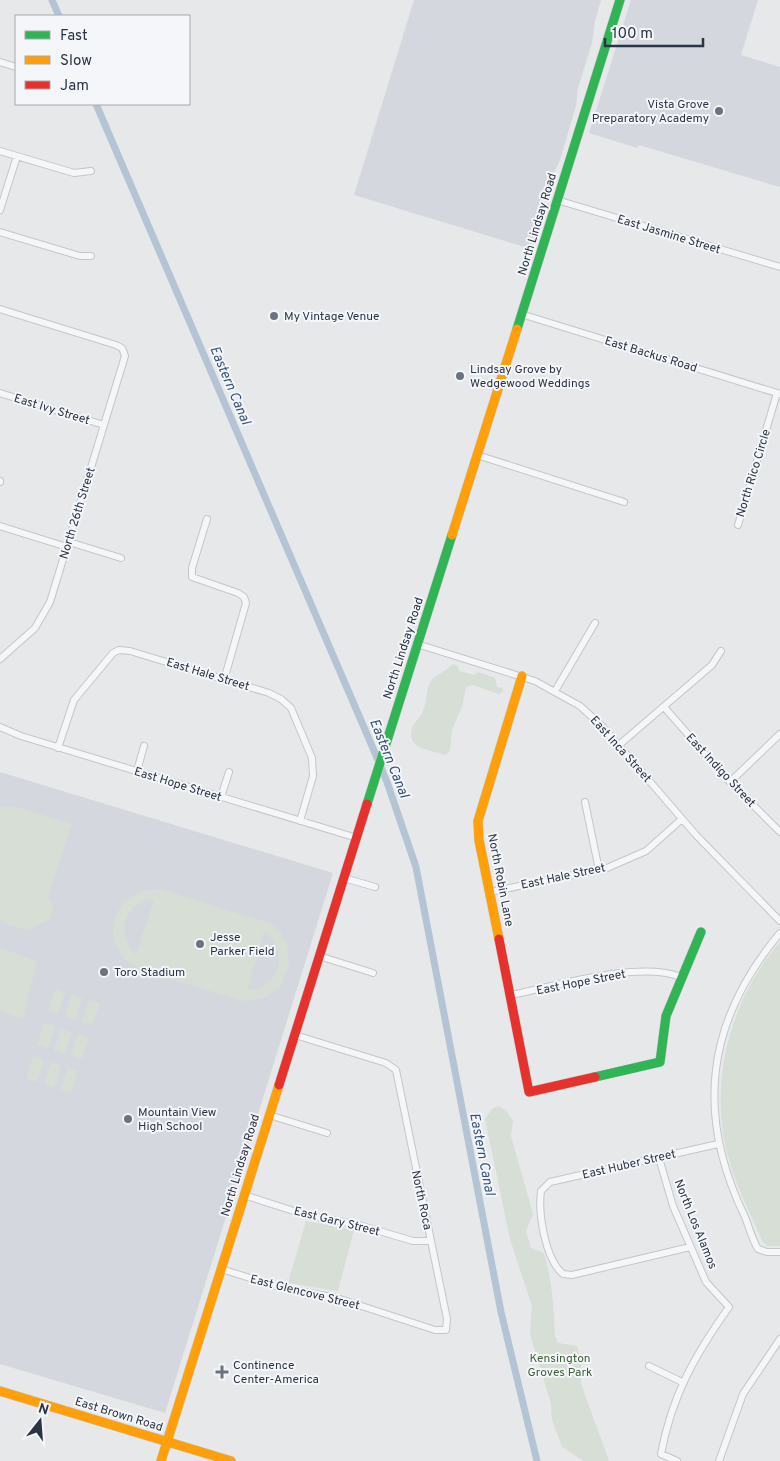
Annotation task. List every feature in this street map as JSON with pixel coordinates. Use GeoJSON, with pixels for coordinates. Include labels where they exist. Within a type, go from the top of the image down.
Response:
{"type":"FeatureCollection","features":[{"type":"Feature","properties":{"kind":"main road","name":"North Lindsay Road"},"geometry":{"type":"LineString","coordinates":[[161,1461],[620,0]]}},
{"type":"Feature","properties":{"kind":"main road","name":"North Robin Lane"},"geometry":{"type":"LineString","coordinates":[[522,676],[478,821],[479,840],[529,1092],[660,1062],[666,1016],[681,977]]}},
{"type":"Feature","properties":{"kind":"main road"},"geometry":{"type":"LineString","coordinates":[[681,977],[696,949],[701,932]]}},
{"type":"Feature","properties":{"kind":"main road","name":"East Brown Road"},"geometry":{"type":"LineString","coordinates":[[0,1391],[231,1461]]}},
{"type":"Feature","properties":{"kind":"street"},"geometry":{"type":"LineString","coordinates":[[0,62],[15,67]]}},
{"type":"Feature","properties":{"kind":"street"},"geometry":{"type":"LineString","coordinates":[[0,151],[74,173],[91,172]]}},
{"type":"Feature","properties":{"kind":"street"},"geometry":{"type":"LineString","coordinates":[[0,210],[17,156]]}},
{"type":"Feature","properties":{"kind":"street","name":"East Jasmine Street"},"geometry":{"type":"LineString","coordinates":[[557,200],[780,267]]}},
{"type":"Feature","properties":{"kind":"street"},"geometry":{"type":"LineString","coordinates":[[0,232],[80,256],[91,256]]}},
{"type":"Feature","properties":{"kind":"street"},"geometry":{"type":"LineString","coordinates":[[0,309],[122,348],[125,338]]}},
{"type":"Feature","properties":{"kind":"street","name":"East Backus Road"},"geometry":{"type":"LineString","coordinates":[[521,314],[779,394]]}},
{"type":"Feature","properties":{"kind":"street","name":"North 26th Street"},"geometry":{"type":"LineString","coordinates":[[0,659],[24,639],[39,622],[53,595],[124,359],[122,348]]}},
{"type":"Feature","properties":{"kind":"street","name":"East Ivy Street"},"geometry":{"type":"LineString","coordinates":[[0,393],[104,425]]}},
{"type":"Feature","properties":{"kind":"street","name":"North Rico Circle"},"geometry":{"type":"LineString","coordinates":[[738,525],[779,394]]}},
{"type":"Feature","properties":{"kind":"street"},"geometry":{"type":"LineString","coordinates":[[477,455],[624,502]]}},
{"type":"Feature","properties":{"kind":"street"},"geometry":{"type":"LineString","coordinates":[[207,519],[192,568],[192,577],[241,595],[246,603],[224,680]]}},
{"type":"Feature","properties":{"kind":"street"},"geometry":{"type":"LineString","coordinates":[[0,526],[121,558]]}},
{"type":"Feature","properties":{"kind":"street"},"geometry":{"type":"LineString","coordinates":[[556,691],[595,623]]}},
{"type":"Feature","properties":{"kind":"street","name":"East Inca Street"},"geometry":{"type":"LineString","coordinates":[[417,644],[522,676],[556,691],[590,714],[682,819],[780,921]]}},
{"type":"Feature","properties":{"kind":"street","name":"East Hale Street"},"geometry":{"type":"LineString","coordinates":[[58,748],[74,700],[111,655],[119,650],[130,651],[275,695],[286,703],[294,714],[314,764],[312,781],[300,821]]}},
{"type":"Feature","properties":{"kind":"street"},"geometry":{"type":"LineString","coordinates":[[619,745],[712,664],[721,651]]}},
{"type":"Feature","properties":{"kind":"street","name":"East Indigo Street"},"geometry":{"type":"LineString","coordinates":[[664,707],[730,782],[780,832]]}},
{"type":"Feature","properties":{"kind":"street","name":"East Hope Street"},"geometry":{"type":"LineString","coordinates":[[0,728],[58,748],[357,838]]}},
{"type":"Feature","properties":{"kind":"street"},"geometry":{"type":"LineString","coordinates":[[730,782],[780,734]]}},
{"type":"Feature","properties":{"kind":"street"},"geometry":{"type":"LineString","coordinates":[[137,771],[144,746]]}},
{"type":"Feature","properties":{"kind":"street"},"geometry":{"type":"LineString","coordinates":[[221,797],[229,772]]}},
{"type":"Feature","properties":{"kind":"street"},"geometry":{"type":"LineString","coordinates":[[585,802],[599,870]]}},
{"type":"Feature","properties":{"kind":"street","name":"East Hale Street"},"geometry":{"type":"LineString","coordinates":[[490,892],[599,870],[646,851],[682,819]]}},
{"type":"Feature","properties":{"kind":"street"},"geometry":{"type":"LineString","coordinates":[[344,878],[375,887]]}},
{"type":"Feature","properties":{"kind":"street"},"geometry":{"type":"LineString","coordinates":[[780,933],[756,964],[741,989],[723,1035],[714,1089],[718,1144],[728,1178],[757,1246],[764,1252],[780,1252]]}},
{"type":"Feature","properties":{"kind":"street"},"geometry":{"type":"LineString","coordinates":[[319,956],[373,973]]}},
{"type":"Feature","properties":{"kind":"street","name":"East Hope Street"},"geometry":{"type":"LineString","coordinates":[[511,996],[624,972],[645,972],[681,977]]}},
{"type":"Feature","properties":{"kind":"street","name":"North Roca"},"geometry":{"type":"LineString","coordinates":[[294,1035],[386,1064],[396,1070],[447,1319],[446,1330]]}},
{"type":"Feature","properties":{"kind":"street"},"geometry":{"type":"LineString","coordinates":[[269,1115],[327,1133]]}},
{"type":"Feature","properties":{"kind":"street","name":"East Huber Street"},"geometry":{"type":"LineString","coordinates":[[690,1247],[572,1275],[563,1274],[557,1266],[543,1234],[540,1197],[542,1188],[550,1182],[718,1144]]}},
{"type":"Feature","properties":{"kind":"street","name":"North Los Alamos"},"geometry":{"type":"LineString","coordinates":[[659,1158],[673,1206],[706,1282],[730,1307],[682,1382],[666,1428],[661,1454],[677,1461]]}},
{"type":"Feature","properties":{"kind":"street","name":"East Gary Street"},"geometry":{"type":"LineString","coordinates":[[244,1195],[306,1215],[359,1225],[413,1241],[430,1241]]}},
{"type":"Feature","properties":{"kind":"street","name":"East Glencove Street"},"geometry":{"type":"LineString","coordinates":[[221,1269],[282,1288],[337,1298],[435,1330],[446,1330]]}},
{"type":"Feature","properties":{"kind":"street"},"geometry":{"type":"LineString","coordinates":[[719,1461],[743,1394],[780,1339]]}},
{"type":"Feature","properties":{"kind":"street"},"geometry":{"type":"LineString","coordinates":[[650,1366],[682,1382]]}},
{"type":"Feature","properties":{"kind":"shaded area"},"geometry":{"type":"Polygon","coordinates":[[[414,0],[601,0],[595,21],[592,43],[578,88],[576,106],[560,160],[546,190],[535,227],[534,244],[531,249],[354,195],[414,0]]]}},
{"type":"Feature","properties":{"kind":"shaded area"},"geometry":{"type":"Polygon","coordinates":[[[631,0],[758,0],[741,55],[780,67],[780,187],[639,145],[637,148],[589,133],[631,0]]]}},
{"type":"Feature","properties":{"kind":"shaded area","name":"Mountain View High School"},"geometry":{"type":"Polygon","coordinates":[[[0,772],[333,873],[165,1413],[0,1364],[0,772]]]}},
{"type":"Feature","properties":{"kind":"green space"},"geometry":{"type":"Polygon","coordinates":[[[452,664],[458,666],[459,671],[474,675],[478,672],[495,678],[497,687],[502,688],[503,691],[499,694],[473,685],[466,687],[462,707],[452,730],[450,751],[446,755],[415,744],[411,733],[414,724],[423,711],[431,681],[452,664]]]}},
{"type":"Feature","properties":{"kind":"green space"},"geometry":{"type":"Polygon","coordinates":[[[13,806],[72,824],[48,897],[54,906],[49,920],[27,930],[8,925],[0,919],[0,807],[13,806]]]}},
{"type":"Feature","properties":{"kind":"green space","name":"Jesse Parker Field"},"geometry":{"type":"Polygon","coordinates":[[[161,889],[272,924],[281,933],[287,944],[289,965],[281,986],[264,998],[243,1001],[144,971],[128,962],[118,950],[114,936],[114,922],[119,909],[129,899],[143,891],[161,889]],[[154,900],[135,906],[126,920],[126,938],[136,955],[154,900]],[[259,930],[264,934],[247,990],[259,988],[268,982],[275,974],[278,964],[279,954],[276,945],[269,936],[259,930]]]}},
{"type":"Feature","properties":{"kind":"green space"},"geometry":{"type":"Polygon","coordinates":[[[780,942],[780,1246],[767,1246],[762,1241],[739,1189],[728,1156],[722,1128],[722,1071],[736,1016],[748,989],[780,942]]]}},
{"type":"Feature","properties":{"kind":"green space"},"geometry":{"type":"Polygon","coordinates":[[[0,948],[37,961],[23,1019],[0,1011],[0,948]]]}},
{"type":"Feature","properties":{"kind":"green space"},"geometry":{"type":"Polygon","coordinates":[[[55,989],[65,992],[58,1014],[48,1011],[55,989]]]}},
{"type":"Feature","properties":{"kind":"green space"},"geometry":{"type":"Polygon","coordinates":[[[72,994],[82,998],[75,1020],[65,1017],[72,994]]]}},
{"type":"Feature","properties":{"kind":"green space"},"geometry":{"type":"Polygon","coordinates":[[[89,1000],[100,1003],[93,1025],[82,1022],[89,1000]]]}},
{"type":"Feature","properties":{"kind":"green space"},"geometry":{"type":"Polygon","coordinates":[[[44,1023],[55,1026],[48,1048],[37,1045],[44,1023]]]}},
{"type":"Feature","properties":{"kind":"green space"},"geometry":{"type":"Polygon","coordinates":[[[61,1029],[72,1032],[65,1054],[54,1051],[61,1029]]]}},
{"type":"Feature","properties":{"kind":"green space"},"geometry":{"type":"Polygon","coordinates":[[[78,1033],[89,1037],[82,1059],[71,1056],[78,1033]]]}},
{"type":"Feature","properties":{"kind":"green space"},"geometry":{"type":"Polygon","coordinates":[[[33,1056],[44,1060],[37,1082],[26,1079],[33,1056]]]}},
{"type":"Feature","properties":{"kind":"green space"},"geometry":{"type":"Polygon","coordinates":[[[51,1062],[61,1065],[54,1088],[44,1084],[51,1062]]]}},
{"type":"Feature","properties":{"kind":"green space"},"geometry":{"type":"Polygon","coordinates":[[[68,1067],[78,1071],[71,1093],[61,1090],[68,1067]]]}},
{"type":"Feature","properties":{"kind":"green space","name":"Kensington Groves Park"},"geometry":{"type":"Polygon","coordinates":[[[498,1106],[506,1110],[513,1121],[511,1136],[533,1214],[526,1231],[531,1248],[544,1253],[547,1263],[551,1284],[555,1336],[558,1343],[577,1346],[581,1362],[581,1384],[609,1461],[584,1461],[562,1447],[552,1420],[551,1404],[530,1334],[532,1306],[510,1239],[485,1119],[492,1109],[498,1106]]]}},
{"type":"Feature","properties":{"kind":"green space"},"geometry":{"type":"Polygon","coordinates":[[[306,1221],[354,1230],[338,1291],[288,1283],[306,1221]]]}},
{"type":"Feature","properties":{"kind":"waterway","name":"Eastern Canal"},"geometry":{"type":"LineString","coordinates":[[52,0],[59,15]]}},
{"type":"Feature","properties":{"kind":"waterway","name":"Eastern Canal"},"geometry":{"type":"LineString","coordinates":[[96,105],[372,746],[387,782],[416,867],[501,1312],[537,1461]]}},
{"type":"Feature","properties":{"kind":"traffic: fast"},"geometry":{"type":"LineString","coordinates":[[517,329],[620,0]]}},
{"type":"Feature","properties":{"kind":"traffic: fast"},"geometry":{"type":"LineString","coordinates":[[367,804],[452,535]]}},
{"type":"Feature","properties":{"kind":"traffic: fast"},"geometry":{"type":"LineString","coordinates":[[595,1077],[660,1062],[666,1016],[701,932]]}},
{"type":"Feature","properties":{"kind":"traffic: slow"},"geometry":{"type":"LineString","coordinates":[[452,535],[517,329]]}},
{"type":"Feature","properties":{"kind":"traffic: slow"},"geometry":{"type":"LineString","coordinates":[[499,939],[479,840],[478,821],[522,676]]}},
{"type":"Feature","properties":{"kind":"traffic: slow"},"geometry":{"type":"LineString","coordinates":[[161,1461],[279,1085]]}},
{"type":"Feature","properties":{"kind":"traffic: slow"},"geometry":{"type":"LineString","coordinates":[[0,1391],[231,1461]]}},
{"type":"Feature","properties":{"kind":"traffic: jam"},"geometry":{"type":"LineString","coordinates":[[279,1085],[367,804]]}},
{"type":"Feature","properties":{"kind":"traffic: jam"},"geometry":{"type":"LineString","coordinates":[[499,939],[529,1092],[595,1077]]}},
{"type":"Feature","properties":{"kind":"place","name":"Vista Grove Preparatory Academy"},"geometry":{"type":"Point","coordinates":[719,111]}},
{"type":"Feature","properties":{"kind":"place","name":"My Vintage Venue"},"geometry":{"type":"Point","coordinates":[274,316]}},
{"type":"Feature","properties":{"kind":"place","name":"Lindsay Grove by Wedgewood Weddings"},"geometry":{"type":"Point","coordinates":[460,376]}},
{"type":"Feature","properties":{"kind":"place","name":"Jesse Parker Field"},"geometry":{"type":"Point","coordinates":[200,944]}},
{"type":"Feature","properties":{"kind":"place","name":"Toro Stadium"},"geometry":{"type":"Point","coordinates":[104,972]}},
{"type":"Feature","properties":{"kind":"place","name":"Mountain View High School"},"geometry":{"type":"Point","coordinates":[128,1119]}},
{"type":"Feature","properties":{"kind":"place","name":"Continence Center-America"},"geometry":{"type":"Point","coordinates":[222,1372]}}]}
